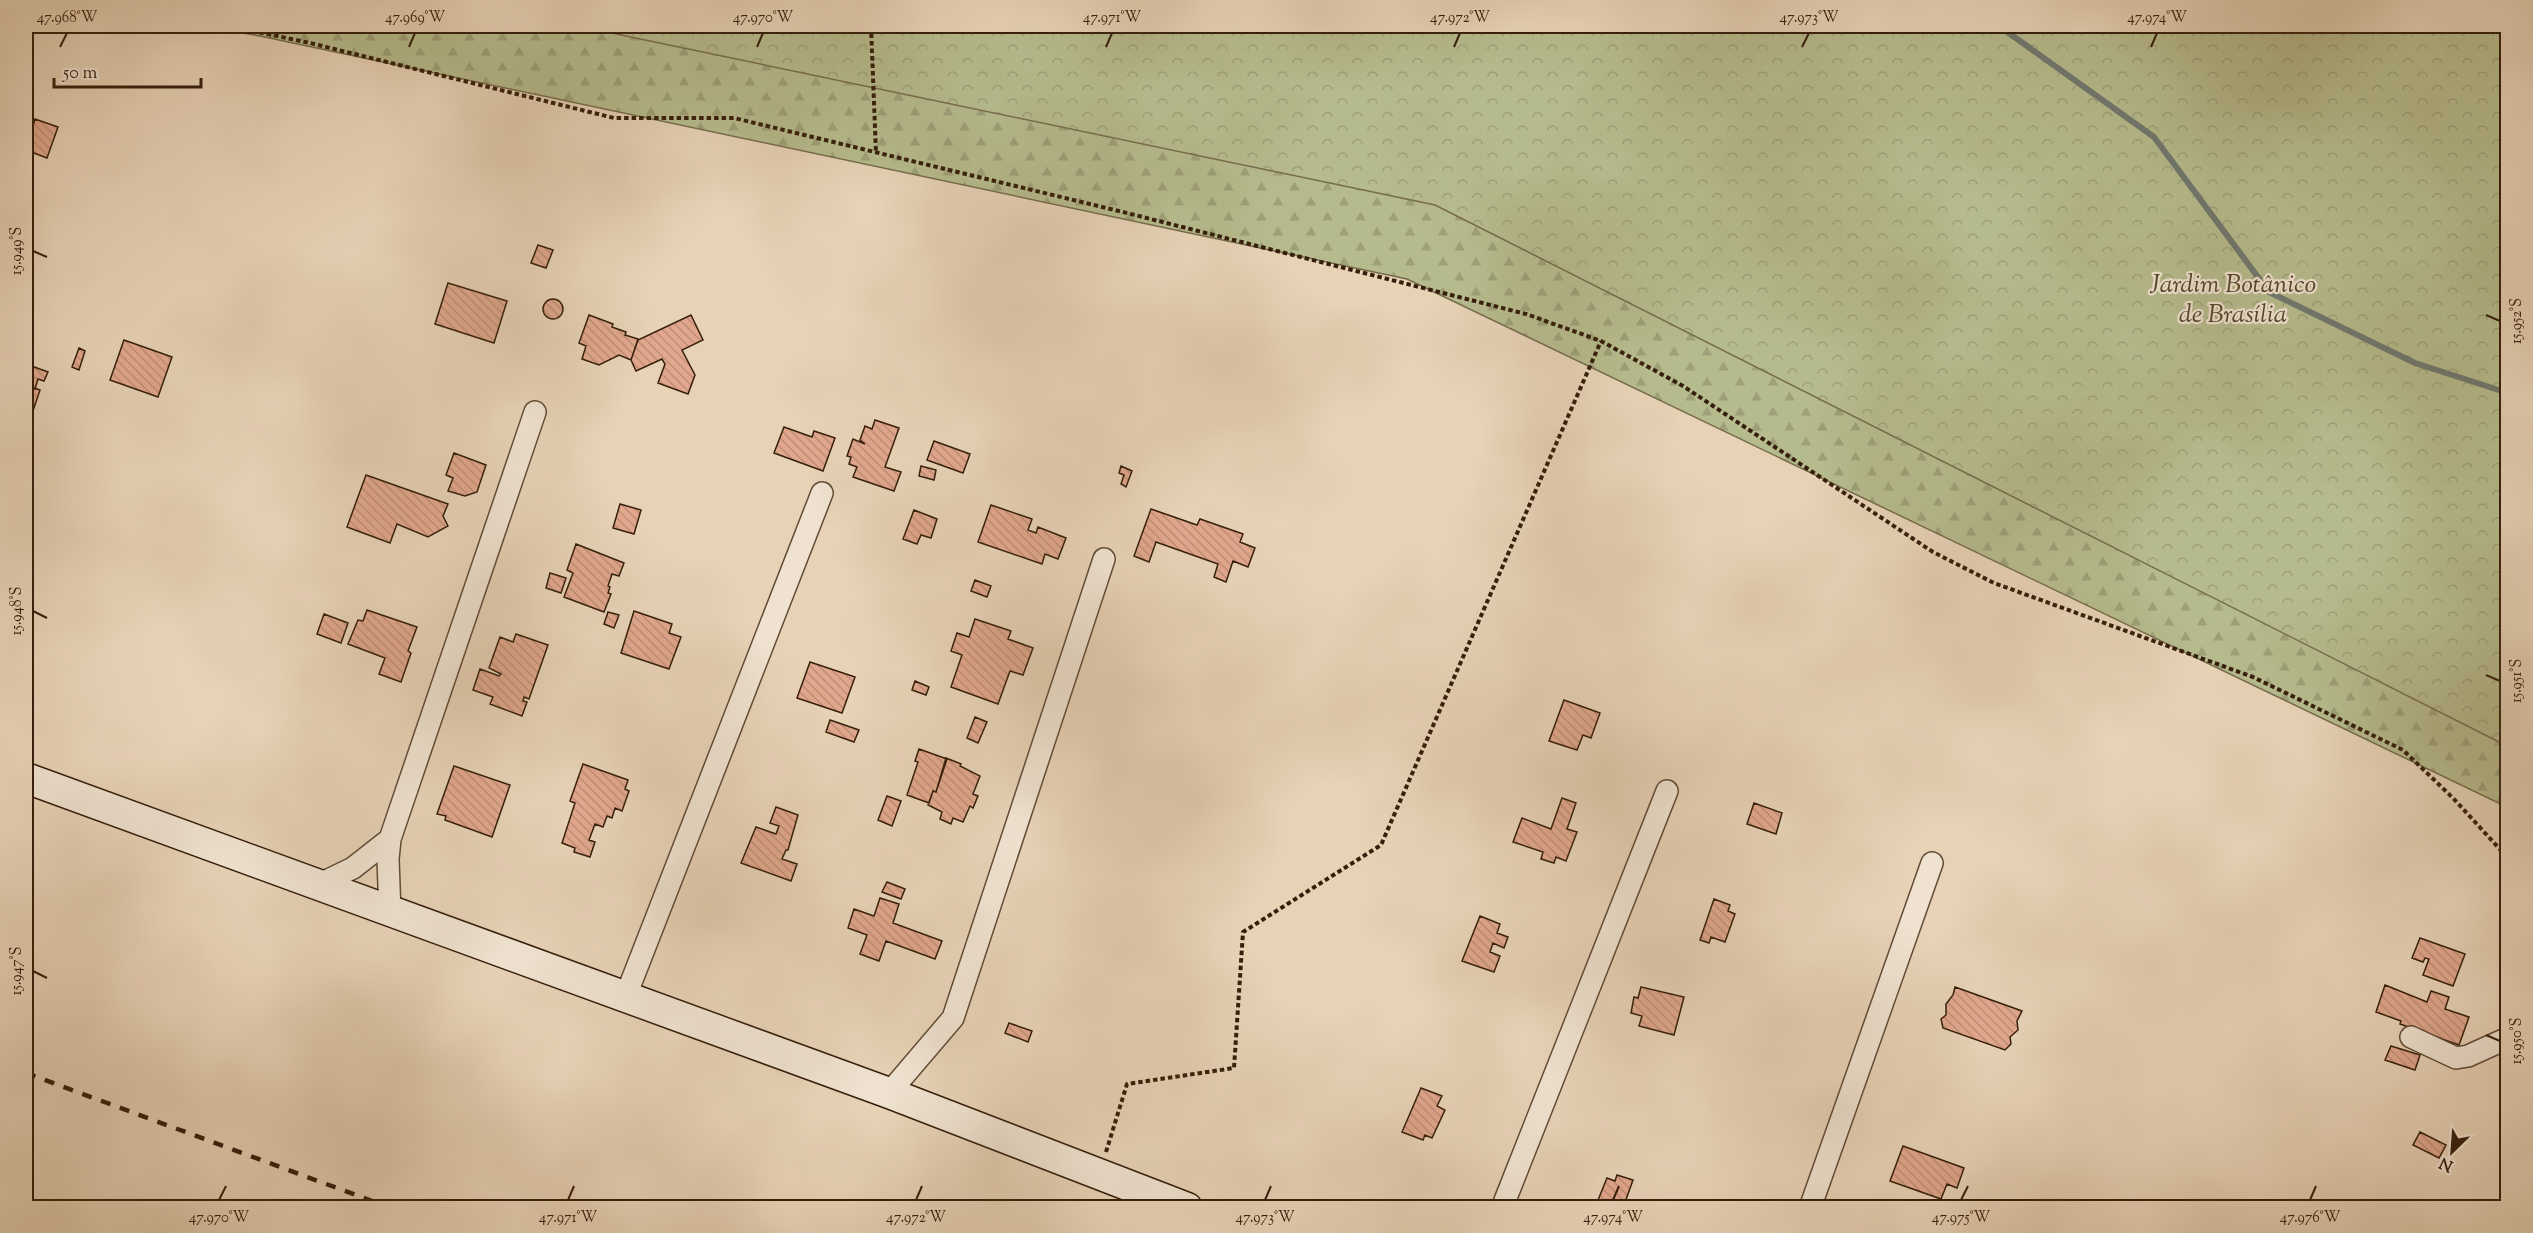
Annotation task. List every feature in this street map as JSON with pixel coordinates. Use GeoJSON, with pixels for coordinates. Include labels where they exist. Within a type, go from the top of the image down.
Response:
{"type":"FeatureCollection","features":[{"type":"Feature","properties":{"kind":"street"},"geometry":{"type":"LineString","coordinates":[[390,912],[388,859],[390,839],[535,412]]}},
{"type":"Feature","properties":{"kind":"street"},"geometry":{"type":"LineString","coordinates":[[626,998],[822,493]]}},
{"type":"Feature","properties":{"kind":"street"},"geometry":{"type":"LineString","coordinates":[[889,1093],[953,1018],[1104,559]]}},
{"type":"Feature","properties":{"kind":"street"},"geometry":{"type":"LineString","coordinates":[[26,778],[889,1093],[1187,1208]]}},
{"type":"Feature","properties":{"kind":"street"},"geometry":{"type":"LineString","coordinates":[[1502,1208],[1667,791]]}},
{"type":"Feature","properties":{"kind":"street"},"geometry":{"type":"LineString","coordinates":[[318,885],[353,868],[390,839]]}},
{"type":"Feature","properties":{"kind":"street"},"geometry":{"type":"LineString","coordinates":[[1810,1208],[1932,863]]}},
{"type":"Feature","properties":{"kind":"street"},"geometry":{"type":"LineString","coordinates":[[2411,1037],[2456,1058],[2468,1056],[2508,1038]]}},
{"type":"Feature","properties":{"kind":"path"},"geometry":{"type":"LineString","coordinates":[[230,26],[400,64],[614,118],[734,118],[1135,215],[1514,312],[1600,341],[1683,386],[1933,552],[1994,583],[2253,677],[2403,750],[2453,798],[2508,858]]}},
{"type":"Feature","properties":{"kind":"path"},"geometry":{"type":"LineString","coordinates":[[871,26],[876,153]]}},
{"type":"Feature","properties":{"kind":"path"},"geometry":{"type":"LineString","coordinates":[[1099,1174],[1127,1084],[1234,1068],[1243,932],[1381,845],[1600,341]]}},
{"type":"Feature","properties":{"kind":"green space","name":"Jardim Botânico de Brasília"},"geometry":{"type":"Polygon","coordinates":[[[198,26],[2507,26],[2507,807],[1407,279],[260,36],[198,26]]]}},
{"type":"Feature","properties":{"kind":"green space","name":"Jardim Botânico de Brasília"},"geometry":{"type":"Polygon","coordinates":[[[578,26],[2507,26],[2507,746],[1435,205],[578,26]]]}},
{"type":"Feature","properties":{"kind":"building"},"geometry":{"type":"Polygon","coordinates":[[[35,119],[58,127],[47,158],[26,150],[35,119]]]}},
{"type":"Feature","properties":{"kind":"building"},"geometry":{"type":"Polygon","coordinates":[[[538,245],[553,250],[546,268],[531,263],[538,245]]]}},
{"type":"Feature","properties":{"kind":"building"},"geometry":{"type":"Polygon","coordinates":[[[448,283],[507,301],[494,343],[435,324],[448,283]]]}},
{"type":"Feature","properties":{"kind":"building"},"geometry":{"type":"Polygon","coordinates":[[[553,299],[560,302],[563,309],[560,316],[553,319],[546,316],[543,309],[546,302],[553,299]]]}},
{"type":"Feature","properties":{"kind":"building"},"geometry":{"type":"Polygon","coordinates":[[[589,315],[613,324],[612,327],[626,332],[625,335],[638,339],[631,360],[619,355],[599,365],[582,359],[586,346],[579,343],[589,315]]]}},
{"type":"Feature","properties":{"kind":"building"},"geometry":{"type":"Polygon","coordinates":[[[691,315],[703,340],[682,350],[695,375],[688,394],[658,383],[665,364],[662,359],[636,371],[631,360],[638,340],[691,315]]]}},
{"type":"Feature","properties":{"kind":"building"},"geometry":{"type":"Polygon","coordinates":[[[124,340],[172,357],[158,397],[110,380],[124,340]]]}},
{"type":"Feature","properties":{"kind":"building"},"geometry":{"type":"Polygon","coordinates":[[[79,348],[85,351],[79,370],[72,367],[79,348]]]}},
{"type":"Feature","properties":{"kind":"building"},"geometry":{"type":"Polygon","coordinates":[[[26,364],[48,372],[44,381],[38,379],[35,389],[26,385],[26,364]]]}},
{"type":"Feature","properties":{"kind":"building"},"geometry":{"type":"Polygon","coordinates":[[[26,385],[40,390],[32,414],[26,413],[26,385]]]}},
{"type":"Feature","properties":{"kind":"building"},"geometry":{"type":"Polygon","coordinates":[[[875,420],[899,428],[885,467],[901,472],[894,491],[853,477],[857,467],[849,464],[851,457],[847,456],[853,439],[865,444],[860,440],[865,426],[872,429],[875,420]]]}},
{"type":"Feature","properties":{"kind":"building"},"geometry":{"type":"Polygon","coordinates":[[[784,427],[812,437],[814,431],[835,438],[823,471],[774,453],[784,427]]]}},
{"type":"Feature","properties":{"kind":"building"},"geometry":{"type":"Polygon","coordinates":[[[934,441],[970,454],[963,473],[927,460],[934,441]]]}},
{"type":"Feature","properties":{"kind":"building"},"geometry":{"type":"Polygon","coordinates":[[[454,453],[486,465],[477,492],[465,496],[448,491],[453,478],[446,475],[454,453]]]}},
{"type":"Feature","properties":{"kind":"building"},"geometry":{"type":"Polygon","coordinates":[[[921,466],[936,470],[934,480],[919,476],[921,466]]]}},
{"type":"Feature","properties":{"kind":"building"},"geometry":{"type":"Polygon","coordinates":[[[1121,466],[1132,471],[1126,487],[1121,484],[1124,475],[1119,473],[1121,466]]]}},
{"type":"Feature","properties":{"kind":"building"},"geometry":{"type":"Polygon","coordinates":[[[366,475],[448,504],[443,516],[448,526],[428,537],[397,524],[390,543],[347,527],[366,475]]]}},
{"type":"Feature","properties":{"kind":"building"},"geometry":{"type":"Polygon","coordinates":[[[620,504],[641,510],[634,534],[613,528],[620,504]]]}},
{"type":"Feature","properties":{"kind":"building"},"geometry":{"type":"Polygon","coordinates":[[[991,505],[1032,519],[1028,530],[1036,533],[1038,527],[1066,538],[1058,559],[1045,554],[1042,564],[978,542],[991,505]]]}},
{"type":"Feature","properties":{"kind":"building"},"geometry":{"type":"Polygon","coordinates":[[[1151,509],[1197,525],[1200,519],[1243,534],[1240,542],[1255,548],[1248,567],[1233,561],[1226,582],[1214,577],[1218,564],[1156,542],[1149,562],[1134,556],[1151,509]]]}},
{"type":"Feature","properties":{"kind":"building"},"geometry":{"type":"Polygon","coordinates":[[[914,510],[937,519],[931,538],[921,535],[917,544],[903,539],[914,510]]]}},
{"type":"Feature","properties":{"kind":"building"},"geometry":{"type":"Polygon","coordinates":[[[576,544],[624,563],[619,576],[612,574],[608,586],[610,587],[608,593],[611,594],[604,612],[564,597],[573,573],[567,570],[576,544]]]}},
{"type":"Feature","properties":{"kind":"building"},"geometry":{"type":"Polygon","coordinates":[[[550,573],[566,578],[561,593],[546,588],[550,573]]]}},
{"type":"Feature","properties":{"kind":"building"},"geometry":{"type":"Polygon","coordinates":[[[975,580],[991,586],[987,597],[971,591],[975,580]]]}},
{"type":"Feature","properties":{"kind":"building"},"geometry":{"type":"Polygon","coordinates":[[[367,610],[417,627],[408,651],[411,653],[401,682],[379,674],[385,658],[348,644],[358,620],[363,621],[367,610]]]}},
{"type":"Feature","properties":{"kind":"building"},"geometry":{"type":"Polygon","coordinates":[[[634,611],[672,624],[669,633],[681,637],[669,669],[621,653],[634,611]]]}},
{"type":"Feature","properties":{"kind":"building"},"geometry":{"type":"Polygon","coordinates":[[[608,612],[619,615],[614,628],[604,624],[608,612]]]}},
{"type":"Feature","properties":{"kind":"building"},"geometry":{"type":"Polygon","coordinates":[[[324,614],[348,623],[341,643],[317,634],[324,614]]]}},
{"type":"Feature","properties":{"kind":"building"},"geometry":{"type":"Polygon","coordinates":[[[975,619],[1011,631],[1008,639],[1033,648],[1023,675],[1010,671],[998,704],[951,687],[962,655],[951,651],[957,633],[969,637],[975,619]]]}},
{"type":"Feature","properties":{"kind":"building"},"geometry":{"type":"Polygon","coordinates":[[[516,634],[548,645],[529,699],[524,697],[523,701],[527,702],[522,716],[490,704],[493,697],[473,690],[480,669],[499,676],[501,674],[489,668],[500,637],[513,642],[516,634]]]}},
{"type":"Feature","properties":{"kind":"building"},"geometry":{"type":"Polygon","coordinates":[[[810,662],[855,677],[842,713],[797,698],[810,662]]]}},
{"type":"Feature","properties":{"kind":"building"},"geometry":{"type":"Polygon","coordinates":[[[915,681],[929,687],[926,695],[912,690],[915,681]]]}},
{"type":"Feature","properties":{"kind":"building"},"geometry":{"type":"Polygon","coordinates":[[[1564,700],[1600,713],[1591,738],[1583,735],[1577,750],[1549,741],[1564,700]]]}},
{"type":"Feature","properties":{"kind":"building"},"geometry":{"type":"Polygon","coordinates":[[[975,717],[987,722],[978,743],[967,738],[975,717]]]}},
{"type":"Feature","properties":{"kind":"building"},"geometry":{"type":"Polygon","coordinates":[[[830,720],[859,730],[854,742],[826,732],[830,720]]]}},
{"type":"Feature","properties":{"kind":"building"},"geometry":{"type":"Polygon","coordinates":[[[919,749],[947,759],[936,792],[933,791],[929,803],[907,795],[918,762],[915,761],[919,749]]]}},
{"type":"Feature","properties":{"kind":"building"},"geometry":{"type":"Polygon","coordinates":[[[946,758],[980,776],[973,794],[978,796],[973,808],[970,806],[963,822],[953,818],[951,824],[940,819],[942,812],[928,805],[933,791],[936,792],[946,758]]]}},
{"type":"Feature","properties":{"kind":"building"},"geometry":{"type":"Polygon","coordinates":[[[583,764],[628,780],[625,789],[629,791],[622,811],[615,808],[612,818],[607,816],[603,827],[595,824],[589,840],[595,842],[590,857],[574,852],[575,848],[562,843],[575,803],[570,801],[583,764]]]}},
{"type":"Feature","properties":{"kind":"building"},"geometry":{"type":"Polygon","coordinates":[[[454,766],[510,785],[492,837],[445,820],[446,816],[437,814],[454,766]]]}},
{"type":"Feature","properties":{"kind":"building"},"geometry":{"type":"Polygon","coordinates":[[[887,796],[901,801],[892,826],[878,820],[887,796]]]}},
{"type":"Feature","properties":{"kind":"building"},"geometry":{"type":"Polygon","coordinates":[[[1562,798],[1576,803],[1567,829],[1577,832],[1566,861],[1556,857],[1554,863],[1541,859],[1543,852],[1513,842],[1522,818],[1551,829],[1562,798]]]}},
{"type":"Feature","properties":{"kind":"building"},"geometry":{"type":"Polygon","coordinates":[[[1754,803],[1782,813],[1776,834],[1747,824],[1754,803]]]}},
{"type":"Feature","properties":{"kind":"building"},"geometry":{"type":"Polygon","coordinates":[[[776,807],[798,815],[788,850],[782,859],[797,864],[791,881],[741,863],[756,827],[776,834],[779,826],[770,823],[776,807]]]}},
{"type":"Feature","properties":{"kind":"building"},"geometry":{"type":"Polygon","coordinates":[[[887,882],[905,889],[901,899],[882,892],[887,882]]]}},
{"type":"Feature","properties":{"kind":"building"},"geometry":{"type":"Polygon","coordinates":[[[880,898],[899,904],[893,923],[942,941],[935,959],[886,941],[879,961],[860,954],[867,935],[848,928],[854,909],[874,916],[880,898]]]}},
{"type":"Feature","properties":{"kind":"building"},"geometry":{"type":"Polygon","coordinates":[[[1714,899],[1730,905],[1728,911],[1735,914],[1725,942],[1711,937],[1709,943],[1700,940],[1714,899]]]}},
{"type":"Feature","properties":{"kind":"building"},"geometry":{"type":"Polygon","coordinates":[[[1480,916],[1500,924],[1497,933],[1508,937],[1504,948],[1493,943],[1490,952],[1500,956],[1494,972],[1462,961],[1480,916]]]}},
{"type":"Feature","properties":{"kind":"building"},"geometry":{"type":"Polygon","coordinates":[[[2420,938],[2465,954],[2453,986],[2423,975],[2429,959],[2425,958],[2423,962],[2412,958],[2420,938]]]}},
{"type":"Feature","properties":{"kind":"building"},"geometry":{"type":"Polygon","coordinates":[[[2385,985],[2427,1002],[2431,991],[2449,997],[2445,1009],[2469,1017],[2459,1045],[2400,1024],[2401,1021],[2376,1012],[2385,985]]]}},
{"type":"Feature","properties":{"kind":"building"},"geometry":{"type":"Polygon","coordinates":[[[1641,987],[1684,997],[1674,1035],[1639,1026],[1642,1016],[1631,1013],[1634,997],[1638,998],[1641,987]]]}},
{"type":"Feature","properties":{"kind":"building"},"geometry":{"type":"Polygon","coordinates":[[[1955,987],[2022,1011],[2017,1021],[2018,1030],[2010,1037],[2011,1044],[2005,1050],[1943,1028],[1941,1019],[1946,1015],[1946,1004],[1953,995],[1955,987]]]}},
{"type":"Feature","properties":{"kind":"building"},"geometry":{"type":"Polygon","coordinates":[[[1009,1023],[1032,1031],[1028,1042],[1005,1033],[1009,1023]]]}},
{"type":"Feature","properties":{"kind":"building"},"geometry":{"type":"Polygon","coordinates":[[[2391,1046],[2420,1055],[2415,1070],[2385,1060],[2391,1046]]]}},
{"type":"Feature","properties":{"kind":"building"},"geometry":{"type":"Polygon","coordinates":[[[1421,1088],[1442,1096],[1437,1106],[1445,1110],[1432,1138],[1425,1135],[1423,1140],[1402,1132],[1421,1088]]]}},
{"type":"Feature","properties":{"kind":"building"},"geometry":{"type":"Polygon","coordinates":[[[2420,1132],[2446,1145],[2439,1158],[2413,1145],[2420,1132]]]}},
{"type":"Feature","properties":{"kind":"building"},"geometry":{"type":"Polygon","coordinates":[[[1903,1146],[1964,1168],[1957,1188],[1947,1184],[1941,1199],[1890,1181],[1903,1146]]]}},
{"type":"Feature","properties":{"kind":"building"},"geometry":{"type":"Polygon","coordinates":[[[2508,1152],[2508,1177],[2500,1174],[2508,1152]]]}},
{"type":"Feature","properties":{"kind":"building"},"geometry":{"type":"Polygon","coordinates":[[[1617,1175],[1633,1180],[1623,1208],[1603,1208],[1596,1205],[1607,1178],[1615,1181],[1617,1175]]]}},
{"type":"Feature","properties":{"kind":"waterway"},"geometry":{"type":"LineString","coordinates":[[1999,26],[2154,137],[2269,292],[2415,363],[2508,393]]}},
{"type":"Feature","properties":{"kind":"railway"},"geometry":{"type":"LineString","coordinates":[[26,1073],[391,1208]]}}]}
